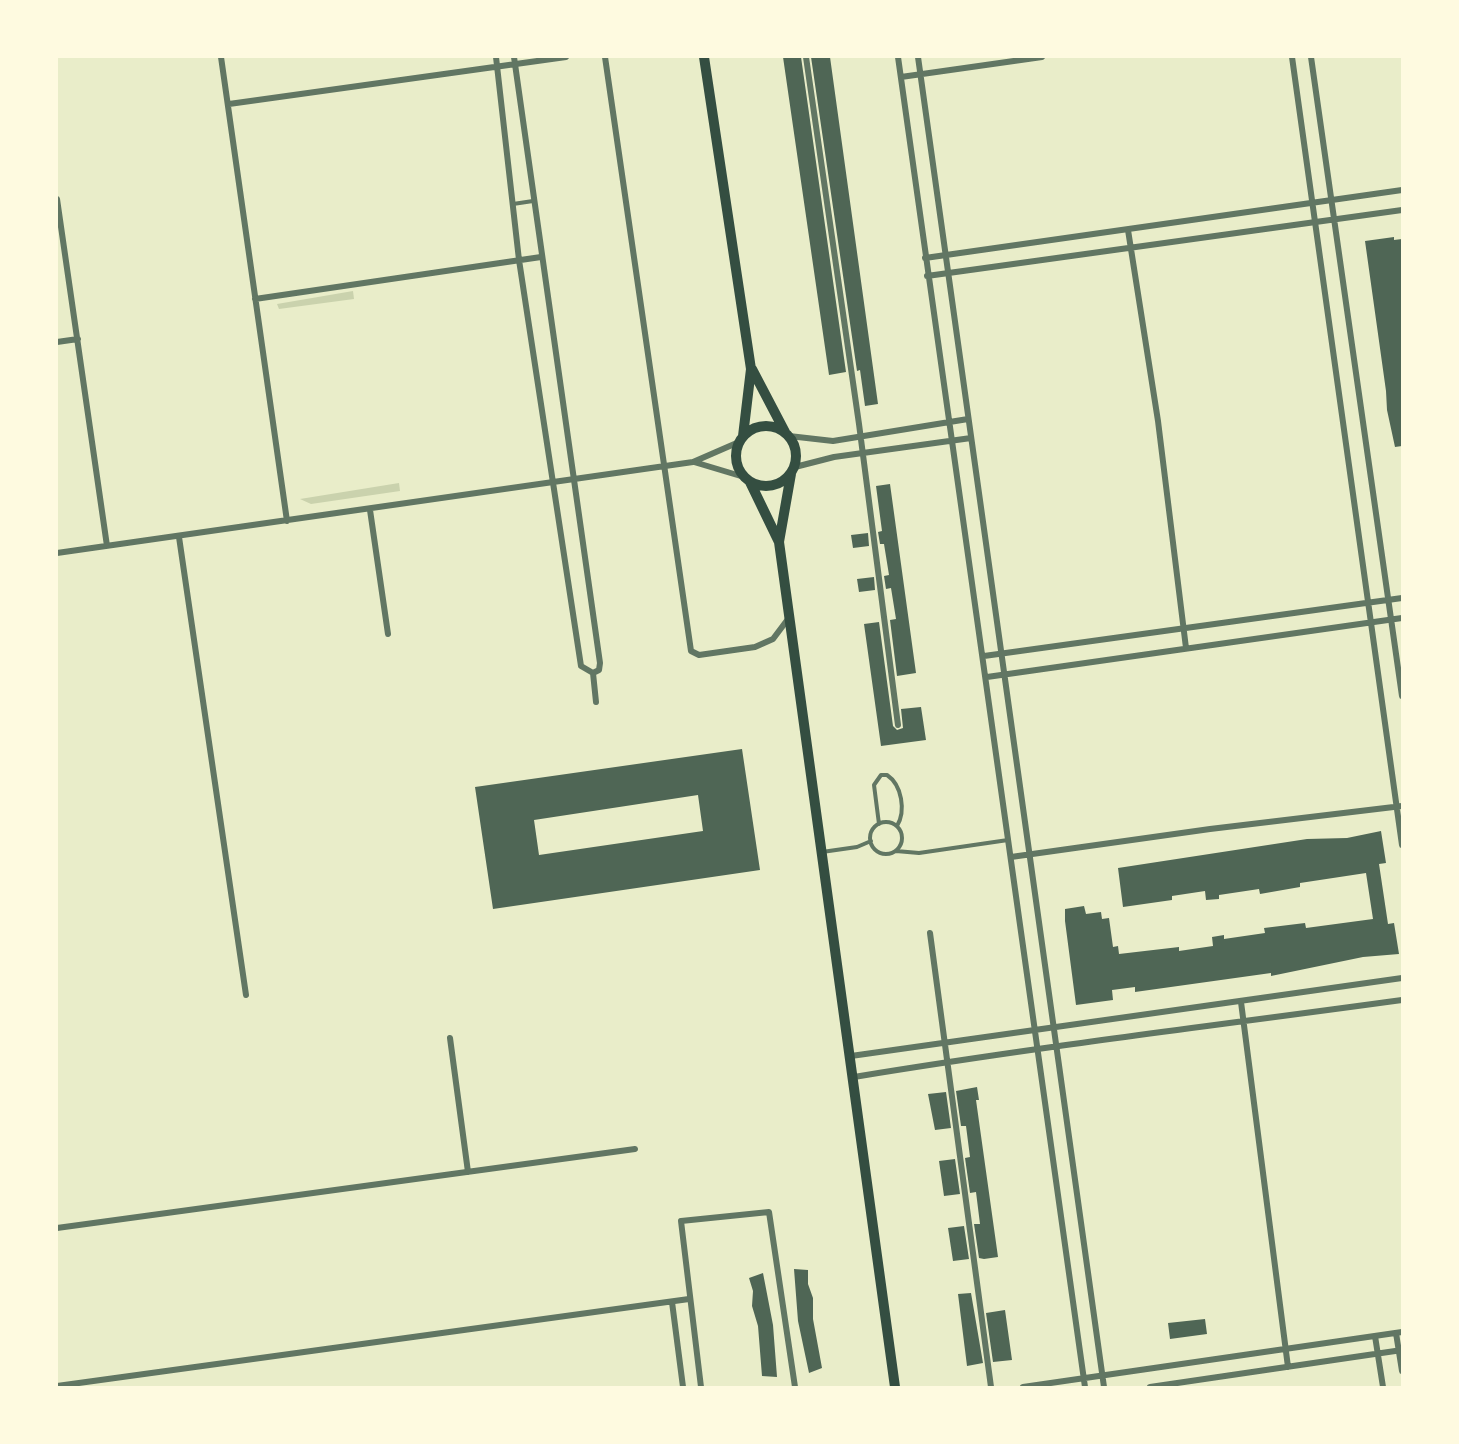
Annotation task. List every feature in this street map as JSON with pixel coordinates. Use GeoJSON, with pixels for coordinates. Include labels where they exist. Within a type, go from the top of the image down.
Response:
{"type":"FeatureCollection","features":[{"type":"Feature","properties":{"kind":"main road"},"geometry":{"type":"LineString","coordinates":[[704,57],[751,369],[737,464],[779,542]]}},
{"type":"Feature","properties":{"kind":"main road"},"geometry":{"type":"LineString","coordinates":[[751,369],[796,447],[779,542],[895,1387]]}},
{"type":"Feature","properties":{"kind":"main road"},"geometry":{"type":"LineString","coordinates":[[741,439],[760,426],[773,426],[787,434]]}},
{"type":"Feature","properties":{"kind":"main road"},"geometry":{"type":"LineString","coordinates":[[747,480],[773,486],[793,470]]}},
{"type":"Feature","properties":{"kind":"street"},"geometry":{"type":"LineString","coordinates":[[221,57],[287,520]]}},
{"type":"Feature","properties":{"kind":"street"},"geometry":{"type":"LineString","coordinates":[[496,57],[519,260],[582,666],[593,673]]}},
{"type":"Feature","properties":{"kind":"street"},"geometry":{"type":"LineString","coordinates":[[228,104],[497,67],[514,61],[566,57]]}},
{"type":"Feature","properties":{"kind":"street"},"geometry":{"type":"LineString","coordinates":[[605,57],[691,651],[704,655],[764,643],[773,639],[789,618]]}},
{"type":"Feature","properties":{"kind":"street"},"geometry":{"type":"LineString","coordinates":[[806,57],[861,438],[898,725]]}},
{"type":"Feature","properties":{"kind":"street"},"geometry":{"type":"LineString","coordinates":[[898,57],[927,276],[987,677],[1085,1387]]}},
{"type":"Feature","properties":{"kind":"street"},"geometry":{"type":"LineString","coordinates":[[918,57],[1104,1387]]}},
{"type":"Feature","properties":{"kind":"street"},"geometry":{"type":"LineString","coordinates":[[901,77],[1042,57]]}},
{"type":"Feature","properties":{"kind":"street"},"geometry":{"type":"LineString","coordinates":[[1292,57],[1367,602],[1399,806],[1402,845]]}},
{"type":"Feature","properties":{"kind":"street"},"geometry":{"type":"LineString","coordinates":[[1311,57],[1402,696]]}},
{"type":"Feature","properties":{"kind":"street"},"geometry":{"type":"LineString","coordinates":[[514,61],[600,663],[599,670],[593,673]]}},
{"type":"Feature","properties":{"kind":"street"},"geometry":{"type":"LineString","coordinates":[[925,258],[1402,189]]}},
{"type":"Feature","properties":{"kind":"street"},"geometry":{"type":"LineString","coordinates":[[57,199],[107,546]]}},
{"type":"Feature","properties":{"kind":"street"},"geometry":{"type":"LineString","coordinates":[[927,276],[1402,210]]}},
{"type":"Feature","properties":{"kind":"street"},"geometry":{"type":"LineString","coordinates":[[1128,230],[1158,421],[1186,648]]}},
{"type":"Feature","properties":{"kind":"street"},"geometry":{"type":"LineString","coordinates":[[255,299],[542,257]]}},
{"type":"Feature","properties":{"kind":"street"},"geometry":{"type":"LineString","coordinates":[[57,342],[78,339]]}},
{"type":"Feature","properties":{"kind":"street"},"geometry":{"type":"LineString","coordinates":[[787,434],[833,441],[968,419]]}},
{"type":"Feature","properties":{"kind":"street"},"geometry":{"type":"LineString","coordinates":[[793,470],[818,460],[971,438]]}},
{"type":"Feature","properties":{"kind":"street"},"geometry":{"type":"LineString","coordinates":[[57,553],[693,462],[741,439]]}},
{"type":"Feature","properties":{"kind":"street"},"geometry":{"type":"LineString","coordinates":[[693,462],[747,480]]}},
{"type":"Feature","properties":{"kind":"street"},"geometry":{"type":"LineString","coordinates":[[370,510],[388,634]]}},
{"type":"Feature","properties":{"kind":"street"},"geometry":{"type":"LineString","coordinates":[[178,537],[246,995]]}},
{"type":"Feature","properties":{"kind":"street"},"geometry":{"type":"LineString","coordinates":[[984,656],[1185,630],[1402,598]]}},
{"type":"Feature","properties":{"kind":"street"},"geometry":{"type":"LineString","coordinates":[[987,677],[1402,618]]}},
{"type":"Feature","properties":{"kind":"street"},"geometry":{"type":"LineString","coordinates":[[593,673],[596,702]]}},
{"type":"Feature","properties":{"kind":"street"},"geometry":{"type":"LineString","coordinates":[[1011,857],[1210,829],[1399,806]]}},
{"type":"Feature","properties":{"kind":"street"},"geometry":{"type":"LineString","coordinates":[[930,933],[991,1387]]}},
{"type":"Feature","properties":{"kind":"street"},"geometry":{"type":"LineString","coordinates":[[851,1056],[1402,978]]}},
{"type":"Feature","properties":{"kind":"street"},"geometry":{"type":"LineString","coordinates":[[854,1077],[947,1061],[1038,1051],[1402,1000]]}},
{"type":"Feature","properties":{"kind":"street"},"geometry":{"type":"LineString","coordinates":[[1241,1002],[1288,1367]]}},
{"type":"Feature","properties":{"kind":"street"},"geometry":{"type":"LineString","coordinates":[[450,1038],[468,1172]]}},
{"type":"Feature","properties":{"kind":"street"},"geometry":{"type":"LineString","coordinates":[[57,1228],[635,1149]]}},
{"type":"Feature","properties":{"kind":"street"},"geometry":{"type":"LineString","coordinates":[[701,1387],[681,1221],[769,1212],[795,1387]]}},
{"type":"Feature","properties":{"kind":"street"},"geometry":{"type":"LineString","coordinates":[[57,1386],[689,1299]]}},
{"type":"Feature","properties":{"kind":"street"},"geometry":{"type":"LineString","coordinates":[[672,1302],[683,1387]]}},
{"type":"Feature","properties":{"kind":"street"},"geometry":{"type":"LineString","coordinates":[[1023,1387],[1399,1332],[1402,1371]]}},
{"type":"Feature","properties":{"kind":"street"},"geometry":{"type":"LineString","coordinates":[[1375,1336],[1383,1387]]}},
{"type":"Feature","properties":{"kind":"street"},"geometry":{"type":"LineString","coordinates":[[1150,1387],[1400,1351]]}},
{"type":"Feature","properties":{"kind":"lane"},"geometry":{"type":"LineString","coordinates":[[513,204],[533,201]]}},
{"type":"Feature","properties":{"kind":"lane"},"geometry":{"type":"LineString","coordinates":[[879,824],[873,785],[881,775],[887,775],[898,788],[902,814],[897,826],[902,839],[896,851]]}},
{"type":"Feature","properties":{"kind":"lane"},"geometry":{"type":"LineString","coordinates":[[897,826],[888,822],[879,824],[872,831],[871,841],[881,853],[896,851],[919,854],[1008,839]]}},
{"type":"Feature","properties":{"kind":"lane"},"geometry":{"type":"LineString","coordinates":[[822,852],[857,847],[871,841]]}},
{"type":"Feature","properties":{"kind":"green space"},"geometry":{"type":"Polygon","coordinates":[[[353,291],[354,299],[279,309],[277,304],[353,291]]]}},
{"type":"Feature","properties":{"kind":"green space"},"geometry":{"type":"Polygon","coordinates":[[[399,483],[400,491],[311,504],[300,499],[399,483]]]}},
{"type":"Feature","properties":{"kind":"building"},"geometry":{"type":"Polygon","coordinates":[[[783,57],[801,57],[846,372],[829,375],[783,57]]]}},
{"type":"Feature","properties":{"kind":"building"},"geometry":{"type":"Polygon","coordinates":[[[811,57],[830,57],[878,404],[865,406],[860,370],[857,371],[811,57]]]}},
{"type":"Feature","properties":{"kind":"building"},"geometry":{"type":"Polygon","coordinates":[[[1394,237],[1394,240],[1402,239],[1402,446],[1395,447],[1387,410],[1365,241],[1394,237]]]}},
{"type":"Feature","properties":{"kind":"building"},"geometry":{"type":"Polygon","coordinates":[[[890,484],[916,673],[897,676],[890,620],[896,619],[891,588],[886,589],[884,576],[889,575],[884,544],[880,544],[878,532],[882,531],[876,486],[890,484]]]}},
{"type":"Feature","properties":{"kind":"building"},"geometry":{"type":"Polygon","coordinates":[[[868,533],[869,546],[853,548],[851,535],[868,533]]]}},
{"type":"Feature","properties":{"kind":"building"},"geometry":{"type":"Polygon","coordinates":[[[874,577],[875,590],[859,592],[857,579],[874,577]]]}},
{"type":"Feature","properties":{"kind":"building"},"geometry":{"type":"Polygon","coordinates":[[[879,622],[893,726],[897,730],[903,728],[901,709],[921,707],[926,740],[881,746],[864,624],[879,622]]]}},
{"type":"Feature","properties":{"kind":"building"},"geometry":{"type":"Polygon","coordinates":[[[742,749],[760,870],[493,909],[475,787],[742,749]],[[698,795],[534,820],[539,855],[703,831],[698,795]]]}},
{"type":"Feature","properties":{"kind":"building"},"geometry":{"type":"Polygon","coordinates":[[[1381,831],[1386,863],[1379,864],[1388,924],[1394,923],[1399,954],[1363,957],[1271,976],[1271,973],[1135,992],[1135,987],[1112,990],[1113,1000],[1076,1005],[1065,909],[1084,906],[1086,914],[1101,912],[1102,919],[1109,918],[1113,947],[1118,946],[1119,954],[1179,947],[1179,951],[1213,946],[1212,937],[1224,935],[1224,939],[1265,933],[1264,928],[1305,923],[1306,928],[1373,919],[1366,873],[1300,883],[1300,887],[1260,894],[1259,889],[1219,895],[1219,899],[1206,900],[1205,891],[1172,896],[1172,900],[1123,907],[1118,868],[1307,839],[1347,838],[1381,831]]]}},
{"type":"Feature","properties":{"kind":"building"},"geometry":{"type":"Polygon","coordinates":[[[977,1087],[979,1100],[976,1100],[998,1257],[984,1259],[979,1258],[974,1224],[980,1224],[976,1192],[970,1193],[965,1158],[970,1157],[966,1126],[961,1126],[956,1091],[977,1087]]]}},
{"type":"Feature","properties":{"kind":"building"},"geometry":{"type":"Polygon","coordinates":[[[946,1092],[951,1128],[935,1130],[928,1094],[946,1092]]]}},
{"type":"Feature","properties":{"kind":"building"},"geometry":{"type":"Polygon","coordinates":[[[955,1159],[960,1194],[944,1196],[939,1161],[955,1159]]]}},
{"type":"Feature","properties":{"kind":"building"},"geometry":{"type":"Polygon","coordinates":[[[964,1226],[969,1259],[953,1261],[948,1228],[964,1226]]]}},
{"type":"Feature","properties":{"kind":"building"},"geometry":{"type":"Polygon","coordinates":[[[794,1269],[808,1270],[808,1284],[813,1298],[813,1319],[822,1368],[809,1373],[798,1321],[794,1269]]]}},
{"type":"Feature","properties":{"kind":"building"},"geometry":{"type":"Polygon","coordinates":[[[763,1273],[773,1325],[777,1377],[762,1376],[758,1326],[752,1306],[753,1291],[749,1278],[763,1273]]]}},
{"type":"Feature","properties":{"kind":"building"},"geometry":{"type":"Polygon","coordinates":[[[971,1293],[983,1363],[967,1366],[958,1294],[971,1293]]]}},
{"type":"Feature","properties":{"kind":"building"},"geometry":{"type":"Polygon","coordinates":[[[1005,1310],[1012,1360],[993,1362],[986,1313],[1005,1310]]]}},
{"type":"Feature","properties":{"kind":"building"},"geometry":{"type":"Polygon","coordinates":[[[1205,1319],[1207,1334],[1170,1339],[1168,1323],[1205,1319]]]}}]}
